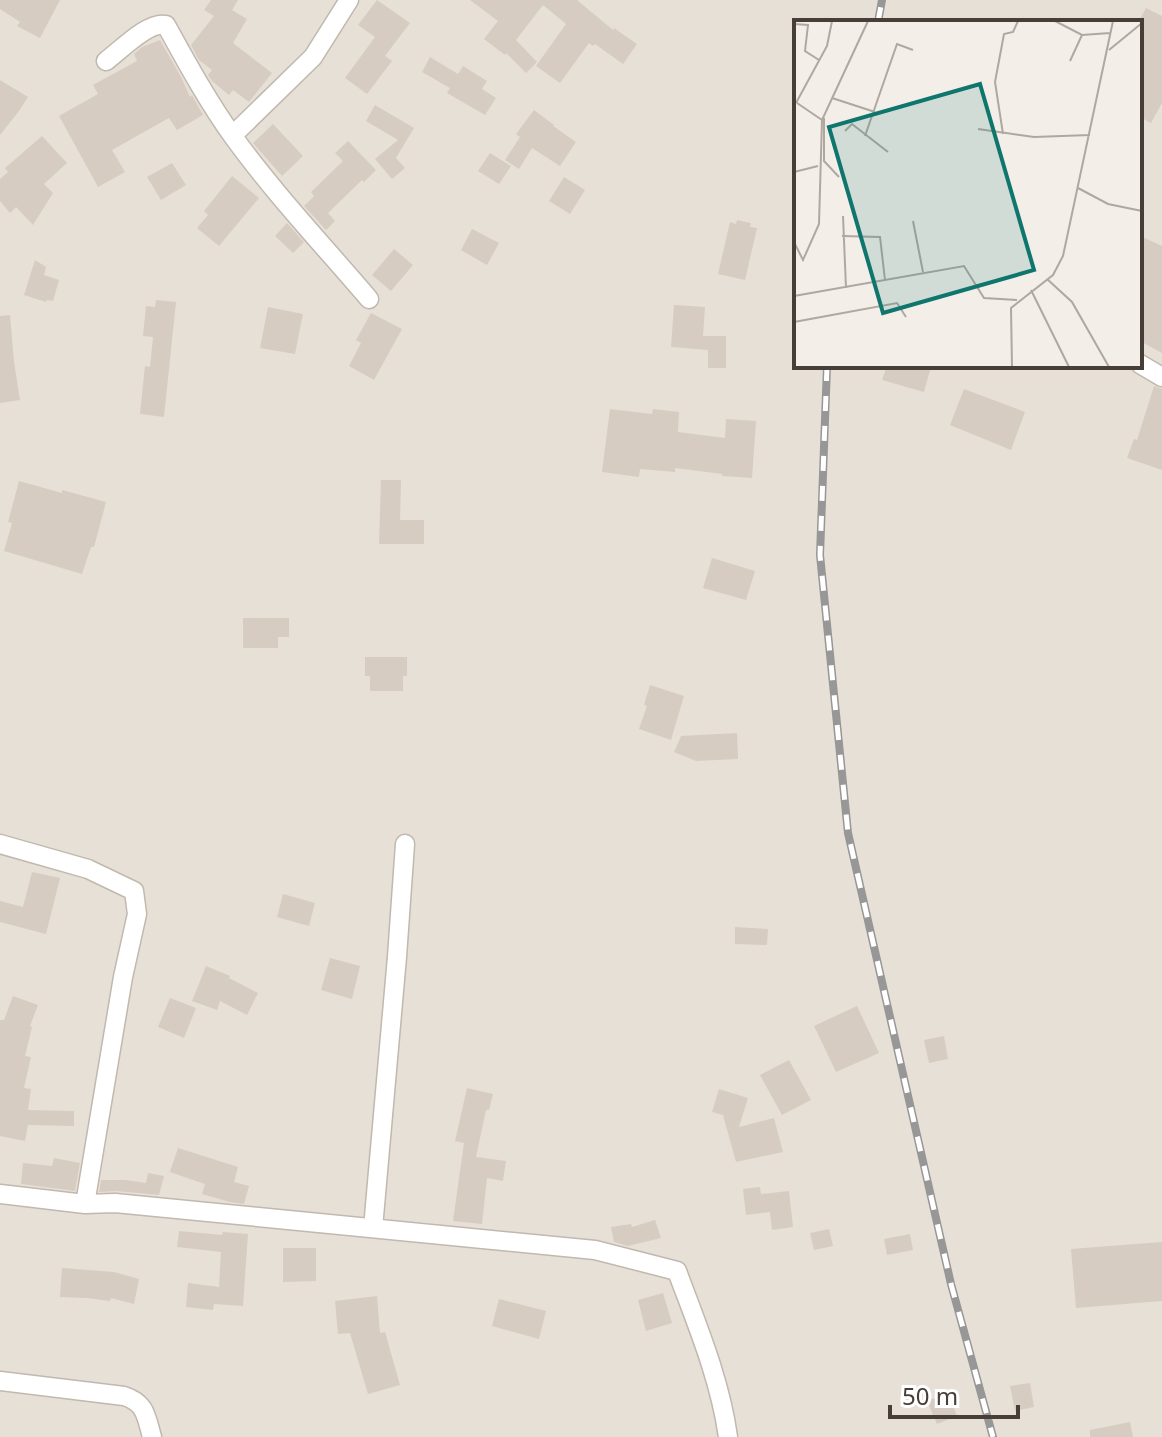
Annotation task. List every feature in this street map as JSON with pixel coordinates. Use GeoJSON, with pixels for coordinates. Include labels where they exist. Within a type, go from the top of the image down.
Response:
{"type":"FeatureCollection","features":[{"type":"Feature","properties":{"kind":"street"},"geometry":{"type":"LineString","coordinates":[[233,135],[313,57],[349,0]]}},
{"type":"Feature","properties":{"kind":"street"},"geometry":{"type":"LineString","coordinates":[[106,61],[150,27],[159,23],[166,25],[200,87],[233,135],[369,299]]}},
{"type":"Feature","properties":{"kind":"street"},"geometry":{"type":"LineString","coordinates":[[1142,365],[1162,377]]}},
{"type":"Feature","properties":{"kind":"street"},"geometry":{"type":"LineString","coordinates":[[0,844],[88,869],[134,891],[137,914],[123,977],[85,1204]]}},
{"type":"Feature","properties":{"kind":"street"},"geometry":{"type":"LineString","coordinates":[[373,1228],[405,844]]}},
{"type":"Feature","properties":{"kind":"street"},"geometry":{"type":"LineString","coordinates":[[0,1194],[595,1250],[677,1271],[724,1407],[728,1437]]}},
{"type":"Feature","properties":{"kind":"street"},"geometry":{"type":"LineString","coordinates":[[0,1381],[136,1400],[142,1407],[152,1437]]}},
{"type":"Feature","properties":{"kind":"shaded area"},"geometry":{"type":"Polygon","coordinates":[[[0,0],[1162,0],[1162,1437],[0,1437],[0,0]]]}},
{"type":"Feature","properties":{"kind":"building"},"geometry":{"type":"Polygon","coordinates":[[[0,0],[60,0],[40,38],[17,26],[20,22],[0,9],[0,0]]]}},
{"type":"Feature","properties":{"kind":"building"},"geometry":{"type":"Polygon","coordinates":[[[211,0],[238,0],[232,10],[247,19],[233,43],[272,73],[249,102],[233,90],[229,95],[212,81],[208,75],[212,70],[199,60],[191,45],[214,16],[204,10],[211,0]]]}},
{"type":"Feature","properties":{"kind":"building"},"geometry":{"type":"Polygon","coordinates":[[[377,0],[410,23],[385,56],[392,61],[367,94],[345,78],[375,37],[358,25],[377,0]]]}},
{"type":"Feature","properties":{"kind":"building"},"geometry":{"type":"Polygon","coordinates":[[[470,0],[577,0],[613,30],[637,44],[623,64],[589,43],[560,83],[536,66],[566,24],[543,5],[516,40],[537,62],[526,73],[506,53],[484,39],[498,21],[470,0]]]}},
{"type":"Feature","properties":{"kind":"building"},"geometry":{"type":"Polygon","coordinates":[[[1146,8],[1162,16],[1162,103],[1151,123],[1142,118],[1140,19],[1146,8]]]}},
{"type":"Feature","properties":{"kind":"building"},"geometry":{"type":"Polygon","coordinates":[[[160,40],[203,115],[177,130],[169,118],[112,150],[125,172],[98,187],[59,116],[98,94],[93,85],[137,61],[134,54],[160,40]]]}},
{"type":"Feature","properties":{"kind":"building"},"geometry":{"type":"Polygon","coordinates":[[[430,57],[458,74],[463,66],[487,81],[482,89],[496,98],[485,115],[447,93],[450,88],[422,72],[430,57]]]}},
{"type":"Feature","properties":{"kind":"building"},"geometry":{"type":"Polygon","coordinates":[[[0,80],[28,97],[0,135],[0,80]]]}},
{"type":"Feature","properties":{"kind":"building"},"geometry":{"type":"Polygon","coordinates":[[[375,105],[414,128],[396,158],[405,168],[392,179],[375,159],[398,140],[366,121],[375,105]]]}},
{"type":"Feature","properties":{"kind":"building"},"geometry":{"type":"Polygon","coordinates":[[[534,110],[576,142],[560,166],[532,148],[519,169],[505,160],[520,137],[516,134],[534,110]]]}},
{"type":"Feature","properties":{"kind":"building"},"geometry":{"type":"Polygon","coordinates":[[[273,124],[303,156],[282,176],[253,143],[273,124]]]}},
{"type":"Feature","properties":{"kind":"building"},"geometry":{"type":"Polygon","coordinates":[[[42,136],[67,163],[44,184],[53,193],[33,225],[16,207],[10,213],[0,201],[0,179],[8,172],[5,168],[42,136]]]}},
{"type":"Feature","properties":{"kind":"building"},"geometry":{"type":"Polygon","coordinates":[[[348,141],[376,170],[328,213],[335,221],[326,230],[304,206],[314,196],[311,192],[343,161],[335,153],[348,141]]]}},
{"type":"Feature","properties":{"kind":"building"},"geometry":{"type":"Polygon","coordinates":[[[490,153],[511,166],[499,184],[478,171],[490,153]]]}},
{"type":"Feature","properties":{"kind":"building"},"geometry":{"type":"Polygon","coordinates":[[[172,163],[186,185],[161,200],[147,177],[172,163]]]}},
{"type":"Feature","properties":{"kind":"building"},"geometry":{"type":"Polygon","coordinates":[[[232,176],[259,198],[219,246],[197,228],[208,215],[204,211],[232,176]]]}},
{"type":"Feature","properties":{"kind":"building"},"geometry":{"type":"Polygon","coordinates":[[[564,177],[585,190],[570,214],[549,201],[564,177]]]}},
{"type":"Feature","properties":{"kind":"building"},"geometry":{"type":"Polygon","coordinates":[[[737,220],[751,223],[750,227],[757,228],[745,280],[718,274],[730,222],[736,224],[737,220]]]}},
{"type":"Feature","properties":{"kind":"building"},"geometry":{"type":"Polygon","coordinates":[[[287,223],[304,242],[293,253],[275,236],[287,223]]]}},
{"type":"Feature","properties":{"kind":"building"},"geometry":{"type":"Polygon","coordinates":[[[472,229],[499,243],[487,265],[461,250],[472,229]]]}},
{"type":"Feature","properties":{"kind":"building"},"geometry":{"type":"Polygon","coordinates":[[[1142,237],[1162,246],[1162,353],[1142,342],[1142,237]]]}},
{"type":"Feature","properties":{"kind":"building"},"geometry":{"type":"Polygon","coordinates":[[[394,249],[413,265],[391,291],[372,275],[394,249]]]}},
{"type":"Feature","properties":{"kind":"building"},"geometry":{"type":"Polygon","coordinates":[[[35,260],[46,267],[44,275],[59,280],[53,301],[24,295],[35,260]]]}},
{"type":"Feature","properties":{"kind":"building"},"geometry":{"type":"Polygon","coordinates":[[[156,300],[176,302],[164,417],[140,414],[145,366],[150,367],[153,337],[143,336],[146,306],[155,307],[156,300]]]}},
{"type":"Feature","properties":{"kind":"building"},"geometry":{"type":"Polygon","coordinates":[[[674,305],[705,307],[703,336],[726,336],[726,368],[708,368],[708,350],[671,347],[674,305]]]}},
{"type":"Feature","properties":{"kind":"building"},"geometry":{"type":"Polygon","coordinates":[[[268,307],[303,314],[295,354],[260,348],[268,307]]]}},
{"type":"Feature","properties":{"kind":"building"},"geometry":{"type":"Polygon","coordinates":[[[371,313],[402,329],[374,380],[349,366],[361,343],[356,340],[371,313]]]}},
{"type":"Feature","properties":{"kind":"building"},"geometry":{"type":"Polygon","coordinates":[[[10,315],[20,400],[0,403],[0,316],[10,315]]]}},
{"type":"Feature","properties":{"kind":"building"},"geometry":{"type":"Polygon","coordinates":[[[886,368],[930,370],[924,392],[882,380],[886,368]]]}},
{"type":"Feature","properties":{"kind":"building"},"geometry":{"type":"Polygon","coordinates":[[[1154,386],[1162,389],[1162,470],[1127,458],[1134,439],[1137,440],[1154,386]]]}},
{"type":"Feature","properties":{"kind":"building"},"geometry":{"type":"Polygon","coordinates":[[[964,389],[1025,412],[1011,450],[950,425],[964,389]]]}},
{"type":"Feature","properties":{"kind":"building"},"geometry":{"type":"Polygon","coordinates":[[[610,409],[652,414],[653,409],[679,412],[678,432],[725,438],[726,419],[756,421],[752,478],[675,468],[675,472],[640,469],[639,477],[602,472],[610,409]]]}},
{"type":"Feature","properties":{"kind":"building"},"geometry":{"type":"Polygon","coordinates":[[[381,480],[401,480],[400,520],[424,520],[424,544],[379,544],[381,480]]]}},
{"type":"Feature","properties":{"kind":"building"},"geometry":{"type":"Polygon","coordinates":[[[19,481],[106,502],[94,547],[91,547],[82,574],[4,551],[19,481]]]}},
{"type":"Feature","properties":{"kind":"building"},"geometry":{"type":"Polygon","coordinates":[[[712,558],[755,571],[746,600],[703,588],[712,558]]]}},
{"type":"Feature","properties":{"kind":"building"},"geometry":{"type":"Polygon","coordinates":[[[243,618],[289,618],[289,637],[278,637],[278,648],[243,648],[243,618]]]}},
{"type":"Feature","properties":{"kind":"building"},"geometry":{"type":"Polygon","coordinates":[[[365,657],[407,657],[403,691],[370,691],[370,676],[365,676],[365,657]]]}},
{"type":"Feature","properties":{"kind":"building"},"geometry":{"type":"Polygon","coordinates":[[[650,685],[684,696],[671,740],[639,729],[650,685]]]}},
{"type":"Feature","properties":{"kind":"building"},"geometry":{"type":"Polygon","coordinates":[[[737,733],[738,759],[696,761],[674,752],[681,736],[737,733]]]}},
{"type":"Feature","properties":{"kind":"building"},"geometry":{"type":"Polygon","coordinates":[[[32,872],[60,878],[46,934],[0,922],[0,901],[23,907],[32,872]]]}},
{"type":"Feature","properties":{"kind":"building"},"geometry":{"type":"Polygon","coordinates":[[[283,894],[315,903],[309,926],[277,917],[283,894]]]}},
{"type":"Feature","properties":{"kind":"building"},"geometry":{"type":"Polygon","coordinates":[[[735,927],[768,929],[767,945],[735,944],[735,927]]]}},
{"type":"Feature","properties":{"kind":"building"},"geometry":{"type":"Polygon","coordinates":[[[330,958],[360,966],[352,999],[321,990],[330,958]]]}},
{"type":"Feature","properties":{"kind":"building"},"geometry":{"type":"Polygon","coordinates":[[[206,966],[258,993],[247,1015],[220,1001],[217,1010],[192,1001],[206,966]]]}},
{"type":"Feature","properties":{"kind":"building"},"geometry":{"type":"Polygon","coordinates":[[[13,996],[38,1005],[30,1026],[25,1056],[31,1057],[24,1088],[31,1089],[28,1110],[74,1111],[74,1126],[28,1125],[25,1141],[0,1136],[0,1020],[4,1020],[13,996]]]}},
{"type":"Feature","properties":{"kind":"building"},"geometry":{"type":"Polygon","coordinates":[[[170,998],[196,1008],[184,1038],[158,1027],[170,998]]]}},
{"type":"Feature","properties":{"kind":"building"},"geometry":{"type":"Polygon","coordinates":[[[857,1006],[879,1053],[836,1072],[814,1026],[857,1006]]]}},
{"type":"Feature","properties":{"kind":"building"},"geometry":{"type":"Polygon","coordinates":[[[944,1036],[948,1059],[929,1063],[924,1040],[944,1036]]]}},
{"type":"Feature","properties":{"kind":"building"},"geometry":{"type":"Polygon","coordinates":[[[789,1060],[811,1100],[782,1115],[760,1075],[789,1060]]]}},
{"type":"Feature","properties":{"kind":"building"},"geometry":{"type":"Polygon","coordinates":[[[467,1088],[493,1094],[489,1110],[486,1110],[476,1157],[506,1161],[503,1181],[487,1178],[482,1224],[453,1221],[464,1143],[455,1141],[467,1088]]]}},
{"type":"Feature","properties":{"kind":"building"},"geometry":{"type":"Polygon","coordinates":[[[719,1089],[748,1098],[739,1127],[774,1118],[783,1152],[736,1162],[723,1115],[712,1112],[719,1089]]]}},
{"type":"Feature","properties":{"kind":"building"},"geometry":{"type":"Polygon","coordinates":[[[178,1148],[238,1167],[234,1182],[249,1186],[244,1204],[202,1194],[205,1184],[170,1172],[178,1148]]]}},
{"type":"Feature","properties":{"kind":"building"},"geometry":{"type":"Polygon","coordinates":[[[54,1158],[80,1163],[75,1191],[21,1184],[23,1163],[52,1166],[54,1158]]]}},
{"type":"Feature","properties":{"kind":"building"},"geometry":{"type":"Polygon","coordinates":[[[148,1173],[164,1176],[159,1195],[99,1192],[101,1180],[146,1183],[148,1173]]]}},
{"type":"Feature","properties":{"kind":"building"},"geometry":{"type":"Polygon","coordinates":[[[760,1187],[761,1194],[789,1191],[793,1227],[772,1230],[770,1212],[746,1215],[743,1189],[760,1187]]]}},
{"type":"Feature","properties":{"kind":"building"},"geometry":{"type":"Polygon","coordinates":[[[655,1220],[661,1238],[628,1246],[614,1242],[611,1227],[631,1224],[632,1227],[655,1220]]]}},
{"type":"Feature","properties":{"kind":"building"},"geometry":{"type":"Polygon","coordinates":[[[829,1229],[833,1246],[814,1250],[810,1233],[829,1229]]]}},
{"type":"Feature","properties":{"kind":"building"},"geometry":{"type":"Polygon","coordinates":[[[179,1231],[248,1234],[243,1306],[214,1304],[213,1310],[186,1307],[188,1283],[219,1287],[221,1252],[177,1247],[179,1231]]]}},
{"type":"Feature","properties":{"kind":"building"},"geometry":{"type":"Polygon","coordinates":[[[910,1234],[913,1250],[887,1255],[884,1239],[910,1234]]]}},
{"type":"Feature","properties":{"kind":"building"},"geometry":{"type":"Polygon","coordinates":[[[1162,1242],[1162,1301],[1076,1308],[1071,1249],[1162,1242]]]}},
{"type":"Feature","properties":{"kind":"building"},"geometry":{"type":"Polygon","coordinates":[[[283,1248],[316,1248],[316,1281],[283,1282],[283,1248]]]}},
{"type":"Feature","properties":{"kind":"building"},"geometry":{"type":"Polygon","coordinates":[[[62,1268],[114,1272],[139,1279],[134,1304],[111,1298],[110,1301],[60,1297],[62,1268]]]}},
{"type":"Feature","properties":{"kind":"building"},"geometry":{"type":"Polygon","coordinates":[[[663,1293],[672,1323],[646,1331],[638,1300],[663,1293]]]}},
{"type":"Feature","properties":{"kind":"building"},"geometry":{"type":"Polygon","coordinates":[[[377,1296],[380,1333],[385,1332],[400,1385],[368,1394],[350,1333],[338,1334],[335,1301],[377,1296]]]}},
{"type":"Feature","properties":{"kind":"building"},"geometry":{"type":"Polygon","coordinates":[[[499,1299],[546,1311],[539,1339],[492,1326],[499,1299]]]}},
{"type":"Feature","properties":{"kind":"building"},"geometry":{"type":"Polygon","coordinates":[[[1030,1383],[1034,1407],[1015,1411],[1010,1386],[1030,1383]]]}},
{"type":"Feature","properties":{"kind":"building"},"geometry":{"type":"Polygon","coordinates":[[[948,1393],[957,1416],[937,1424],[927,1401],[948,1393]]]}},
{"type":"Feature","properties":{"kind":"building"},"geometry":{"type":"Polygon","coordinates":[[[1130,1422],[1133,1437],[1090,1437],[1090,1430],[1130,1422]]]}},
{"type":"Feature","properties":{"kind":"railway"},"geometry":{"type":"LineString","coordinates":[[878,20],[882,0]]}},
{"type":"Feature","properties":{"kind":"railway"},"geometry":{"type":"LineString","coordinates":[[827,368],[820,555],[848,833],[951,1284],[993,1437]]}}]}
